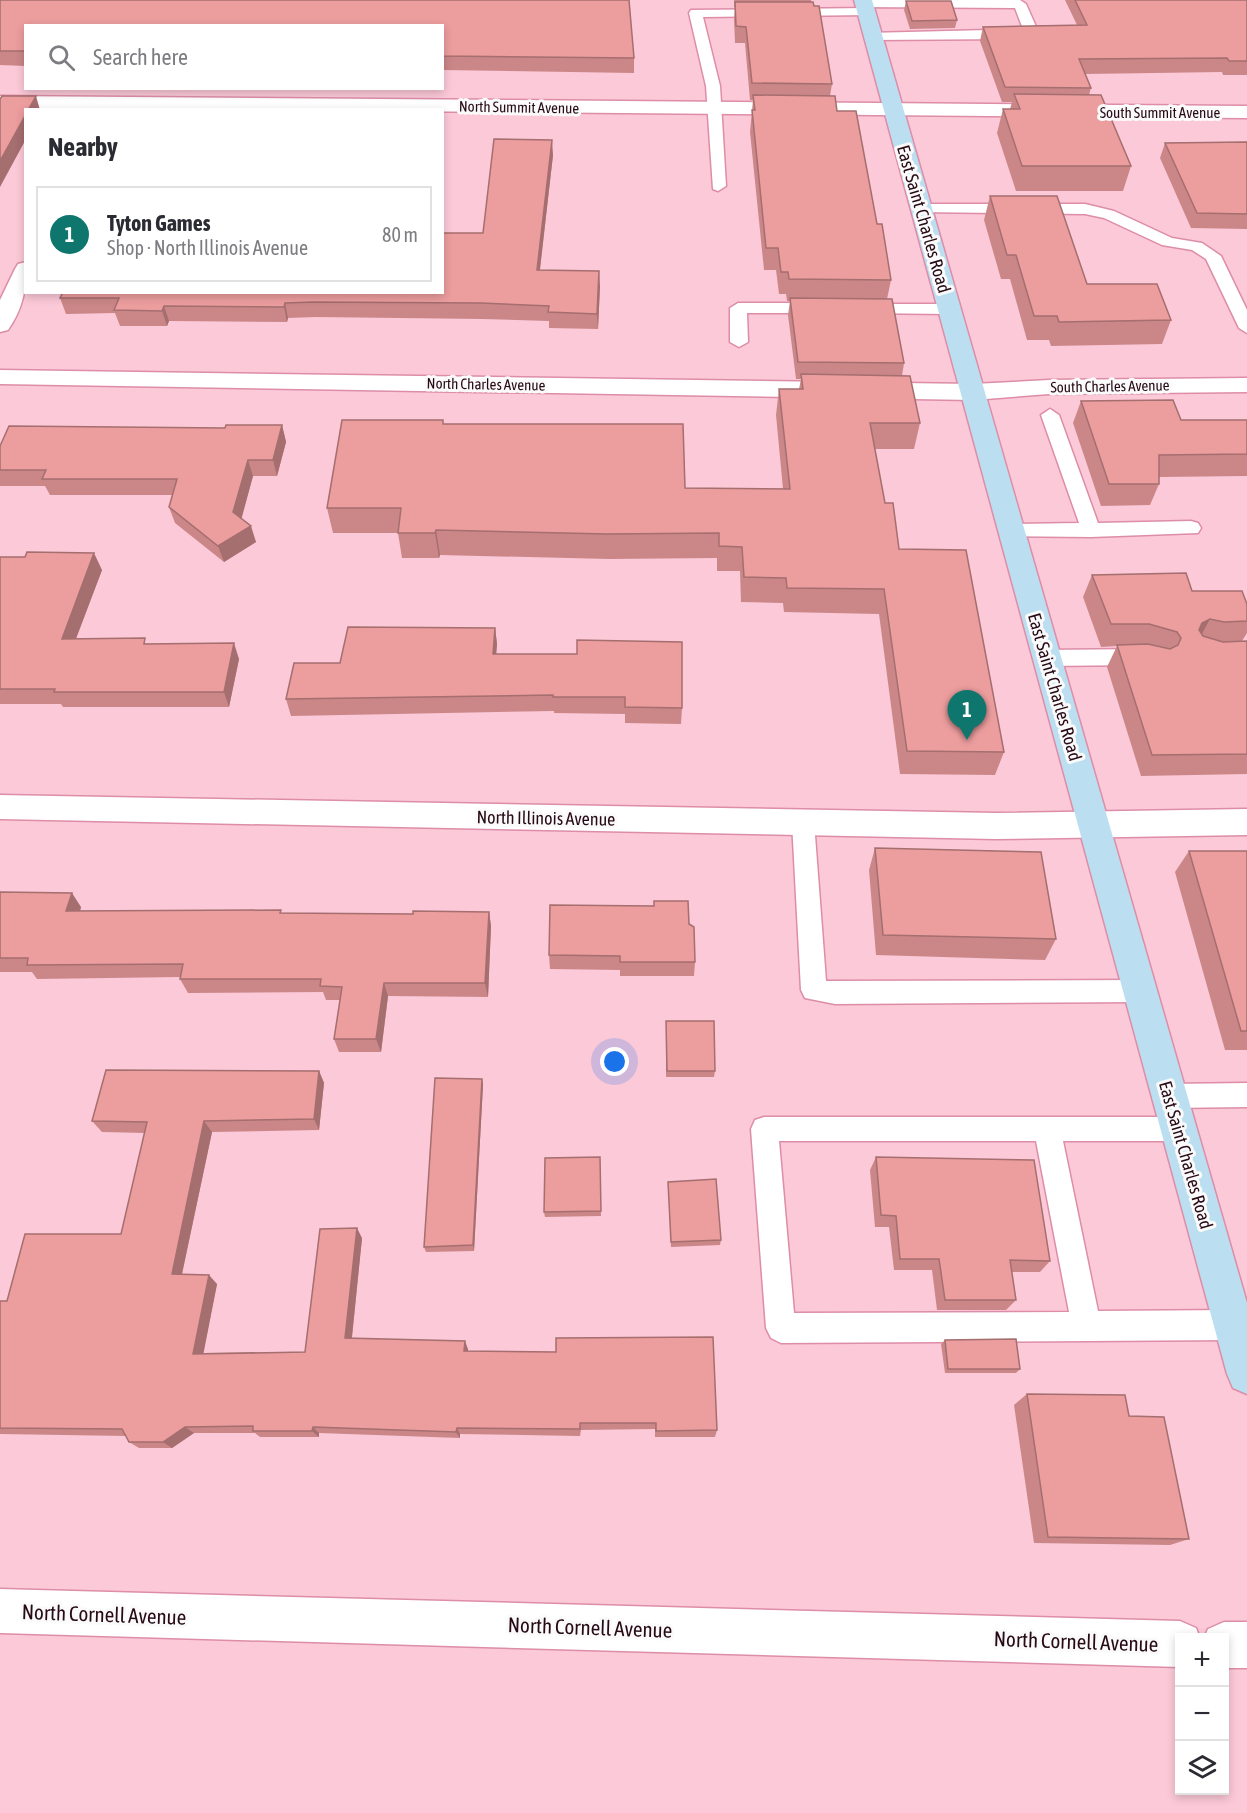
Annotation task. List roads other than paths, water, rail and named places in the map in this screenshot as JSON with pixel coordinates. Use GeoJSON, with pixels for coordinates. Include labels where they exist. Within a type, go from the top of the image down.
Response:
{"type":"FeatureCollection","features":[{"type":"Feature","properties":{"kind":"main road","name":"East Saint Charles Road"},"geometry":{"type":"LineString","coordinates":[[866,13],[1247,1374]]}},
{"type":"Feature","properties":{"kind":"street","name":"North Summit Avenue"},"geometry":{"type":"LineString","coordinates":[[0,102],[99,106],[406,108]]}},
{"type":"Feature","properties":{"kind":"street","name":"North Summit Avenue"},"geometry":{"type":"LineString","coordinates":[[444,108],[894,111]]}},
{"type":"Feature","properties":{"kind":"street","name":"South Summit Avenue"},"geometry":{"type":"LineString","coordinates":[[894,111],[1247,112]]}},
{"type":"Feature","properties":{"kind":"street"},"geometry":{"type":"LineString","coordinates":[[0,325],[24,273]]}},
{"type":"Feature","properties":{"kind":"street","name":"North Charles Avenue"},"geometry":{"type":"LineString","coordinates":[[0,377],[973,392]]}},
{"type":"Feature","properties":{"kind":"street","name":"South Charles Avenue"},"geometry":{"type":"LineString","coordinates":[[973,392],[1049,387],[1247,385]]}},
{"type":"Feature","properties":{"kind":"street","name":"North Illinois Avenue"},"geometry":{"type":"LineString","coordinates":[[0,807],[996,826],[1247,822]]}},
{"type":"Feature","properties":{"kind":"street","name":"North Cornell Avenue"},"geometry":{"type":"LineString","coordinates":[[0,1611],[1175,1644]]}},
{"type":"Feature","properties":{"kind":"street"},"geometry":{"type":"LineString","coordinates":[[1229,1645],[1247,1646]]}},
{"type":"Feature","properties":{"kind":"lane"},"geometry":{"type":"LineString","coordinates":[[718,186],[712,110],[713,86],[696,13],[866,13],[1020,4],[1030,31],[1011,35],[866,13]]}},
{"type":"Feature","properties":{"kind":"lane"},"geometry":{"type":"LineString","coordinates":[[921,209],[1084,209],[1109,214],[1168,242],[1196,246],[1213,256],[1247,328]]}},
{"type":"Feature","properties":{"kind":"lane"},"geometry":{"type":"LineString","coordinates":[[739,342],[738,308],[949,309]]}},
{"type":"Feature","properties":{"kind":"lane"},"geometry":{"type":"LineString","coordinates":[[1050,415],[1091,530]]}},
{"type":"Feature","properties":{"kind":"lane"},"geometry":{"type":"LineString","coordinates":[[1011,531],[1191,528]]}},
{"type":"Feature","properties":{"kind":"lane"},"geometry":{"type":"LineString","coordinates":[[1046,658],[1150,656]]}},
{"type":"Feature","properties":{"kind":"lane"},"geometry":{"type":"LineString","coordinates":[[803,822],[814,990],[835,993],[1140,991]]}},
{"type":"Feature","properties":{"kind":"lane"},"geometry":{"type":"LineString","coordinates":[[1169,1096],[1247,1095]]}},
{"type":"Feature","properties":{"kind":"lane"},"geometry":{"type":"LineString","coordinates":[[1179,1129],[764,1129],[781,1328],[1233,1325]]}},
{"type":"Feature","properties":{"kind":"lane"},"geometry":{"type":"LineString","coordinates":[[1047,1129],[1086,1326]]}},
{"type":"Feature","properties":{"kind":"place","name":"Tyton Games"},"geometry":{"type":"Point","coordinates":[967,740]}}]}
